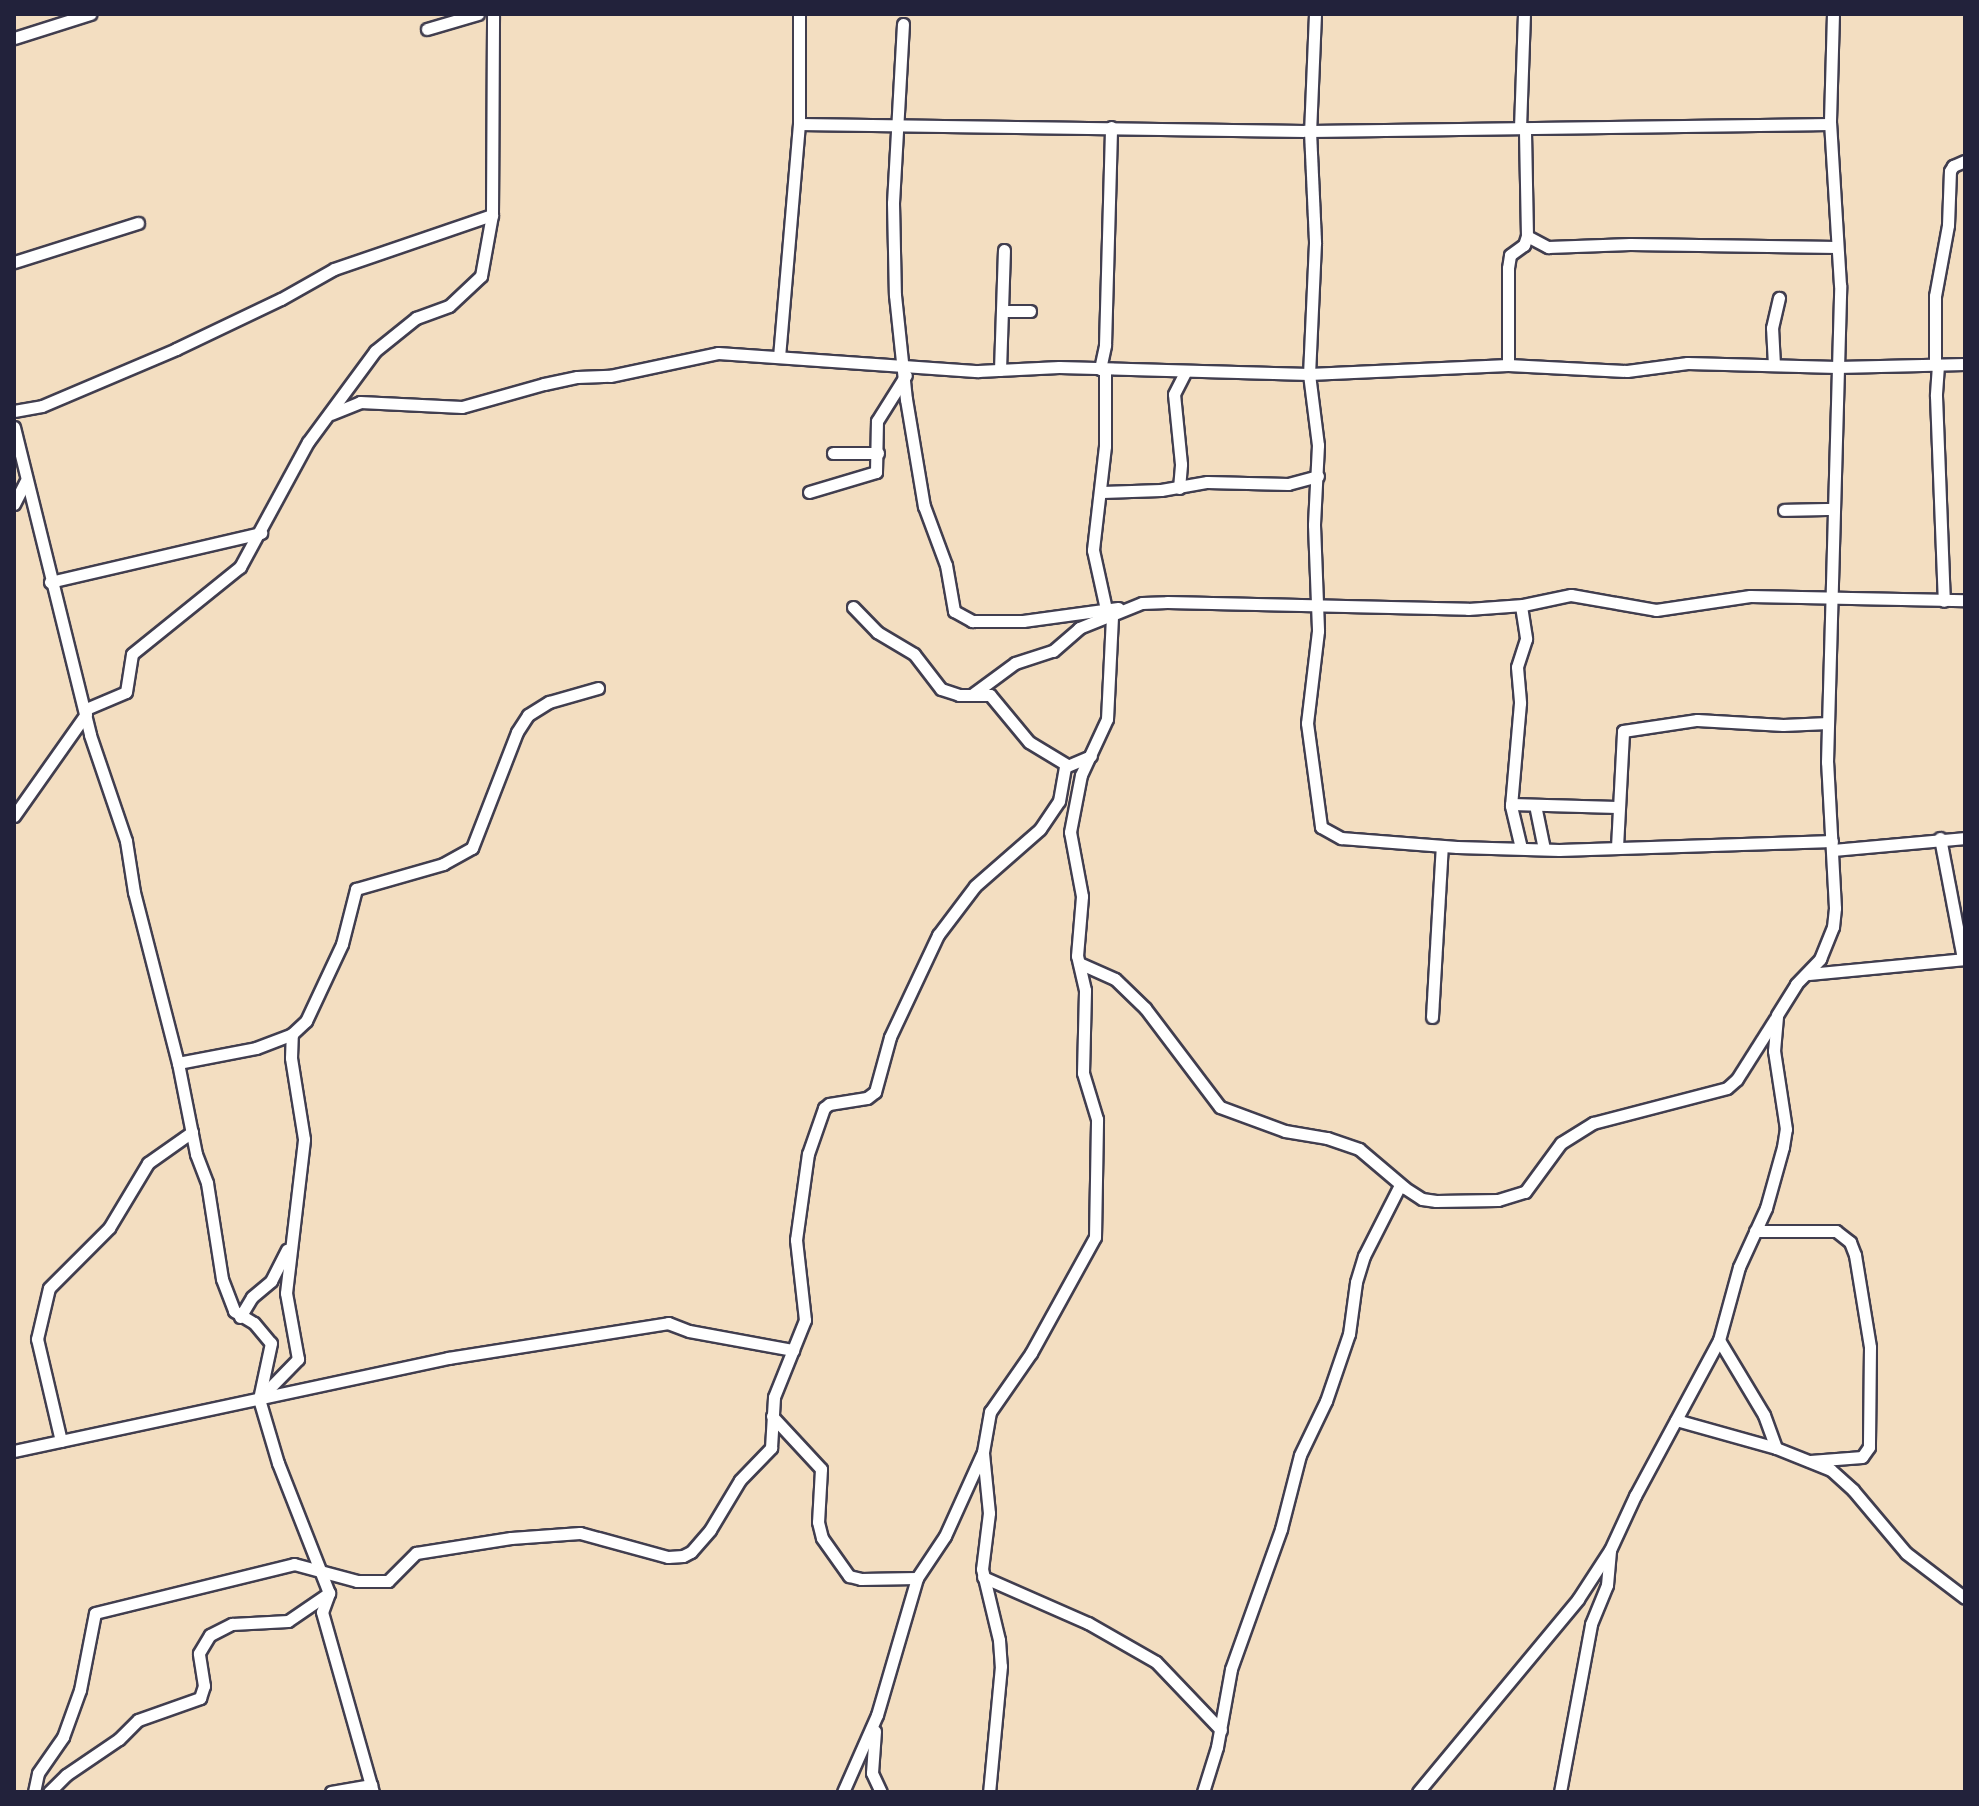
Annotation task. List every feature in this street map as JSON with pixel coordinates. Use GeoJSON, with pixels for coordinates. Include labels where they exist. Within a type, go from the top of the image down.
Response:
{"type":"FeatureCollection","features":[{"type":"Feature","properties":{"kind":"street"},"geometry":{"type":"LineString","coordinates":[[14,38],[90,14]]}},
{"type":"Feature","properties":{"kind":"street"},"geometry":{"type":"LineString","coordinates":[[427,29],[478,14]]}},
{"type":"Feature","properties":{"kind":"street"},"geometry":{"type":"LineString","coordinates":[[14,816],[86,712],[126,692],[132,654],[240,567],[308,442],[375,351],[416,318],[449,306],[470,290],[481,276],[492,215],[493,14]]}},
{"type":"Feature","properties":{"kind":"street"},"geometry":{"type":"LineString","coordinates":[[779,357],[799,124],[799,14]]}},
{"type":"Feature","properties":{"kind":"street"},"geometry":{"type":"LineString","coordinates":[[1315,14],[1310,131],[1315,228],[1309,374],[1318,476],[1314,525],[1317,639],[1307,723],[1321,827],[1341,838],[1442,846],[1544,849],[1833,846],[1965,838]]}},
{"type":"Feature","properties":{"kind":"street"},"geometry":{"type":"LineString","coordinates":[[1508,365],[1510,255],[1524,245],[1527,236],[1523,128],[1524,14]]}},
{"type":"Feature","properties":{"kind":"street"},"geometry":{"type":"LineString","coordinates":[[1079,963],[1115,979],[1145,1008],[1220,1107],[1285,1131],[1327,1138],[1359,1149],[1400,1185],[1422,1199],[1498,1200],[1525,1192],[1561,1143],[1584,1127],[1615,1115],[1727,1088],[1737,1079],[1796,984],[1809,974],[1820,959],[1833,927],[1828,723],[1837,367],[1837,247],[1830,124],[1833,14]]}},
{"type":"Feature","properties":{"kind":"street"},"geometry":{"type":"LineString","coordinates":[[903,24],[893,203],[895,295],[924,506],[946,565],[952,604],[959,616],[972,621],[1023,621],[1167,602],[1468,609],[1521,606],[1571,595],[1656,610],[1750,596],[1832,600],[1965,600]]}},
{"type":"Feature","properties":{"kind":"street"},"geometry":{"type":"LineString","coordinates":[[799,124],[1310,131],[1830,124]]}},
{"type":"Feature","properties":{"kind":"street"},"geometry":{"type":"LineString","coordinates":[[843,1792],[877,1715],[907,1623],[917,1578],[945,1536],[983,1452],[990,1412],[1031,1353],[1095,1237],[1097,1119],[1083,1073],[1085,990],[1079,963],[1082,884],[1070,832],[1081,775],[1107,719],[1109,612],[1093,550],[1095,518],[1102,492],[1111,127]]}},
{"type":"Feature","properties":{"kind":"street"},"geometry":{"type":"LineString","coordinates":[[1944,601],[1935,296],[1948,225],[1950,171],[1953,166],[1965,161]]}},
{"type":"Feature","properties":{"kind":"street"},"geometry":{"type":"LineString","coordinates":[[14,411],[42,406],[176,349],[281,299],[334,269],[492,215]]}},
{"type":"Feature","properties":{"kind":"street"},"geometry":{"type":"LineString","coordinates":[[14,262],[138,223]]}},
{"type":"Feature","properties":{"kind":"street"},"geometry":{"type":"LineString","coordinates":[[1527,236],[1548,247],[1630,244],[1837,247]]}},
{"type":"Feature","properties":{"kind":"street"},"geometry":{"type":"LineString","coordinates":[[1000,370],[1004,250]]}},
{"type":"Feature","properties":{"kind":"street"},"geometry":{"type":"LineString","coordinates":[[1774,365],[1772,328],[1779,298]]}},
{"type":"Feature","properties":{"kind":"street"},"geometry":{"type":"LineString","coordinates":[[1004,311],[1030,311]]}},
{"type":"Feature","properties":{"kind":"street"},"geometry":{"type":"LineString","coordinates":[[331,414],[360,402],[462,407],[577,377],[610,376],[718,353],[904,370],[1309,374],[1508,365],[1627,371],[1687,363],[1837,367],[1965,364]]}},
{"type":"Feature","properties":{"kind":"street"},"geometry":{"type":"LineString","coordinates":[[809,492],[873,474],[879,469],[877,421],[904,370]]}},
{"type":"Feature","properties":{"kind":"street"},"geometry":{"type":"LineString","coordinates":[[1179,488],[1181,464],[1174,394],[1185,372]]}},
{"type":"Feature","properties":{"kind":"street"},"geometry":{"type":"LineString","coordinates":[[15,433],[50,582],[126,841],[134,892],[211,1204],[222,1279],[234,1311],[254,1323],[271,1343],[259,1399],[278,1463],[329,1593],[322,1612],[372,1788],[331,1792]]}},
{"type":"Feature","properties":{"kind":"street"},"geometry":{"type":"LineString","coordinates":[[833,453],[878,453]]}},
{"type":"Feature","properties":{"kind":"street"},"geometry":{"type":"LineString","coordinates":[[1102,492],[1179,488],[1207,482],[1288,484],[1318,476]]}},
{"type":"Feature","properties":{"kind":"street"},"geometry":{"type":"LineString","coordinates":[[14,504],[25,482]]}},
{"type":"Feature","properties":{"kind":"street"},"geometry":{"type":"LineString","coordinates":[[1784,510],[1833,509]]}},
{"type":"Feature","properties":{"kind":"street"},"geometry":{"type":"LineString","coordinates":[[50,582],[261,533]]}},
{"type":"Feature","properties":{"kind":"street"},"geometry":{"type":"LineString","coordinates":[[1521,606],[1526,639],[1517,667],[1520,703],[1511,804],[1521,848]]}},
{"type":"Feature","properties":{"kind":"street"},"geometry":{"type":"LineString","coordinates":[[853,607],[877,632],[914,654],[941,689],[959,695],[990,695],[1029,742],[1067,765]]}},
{"type":"Feature","properties":{"kind":"street"},"geometry":{"type":"LineString","coordinates":[[973,694],[1015,663],[1053,651],[1085,625],[1109,612]]}},
{"type":"Feature","properties":{"kind":"street"},"geometry":{"type":"LineString","coordinates":[[178,1063],[256,1048],[292,1034],[306,1021],[327,981],[342,944],[356,889],[443,864],[472,848],[517,732],[528,715],[549,702],[598,688]]}},
{"type":"Feature","properties":{"kind":"street"},"geometry":{"type":"LineString","coordinates":[[1617,847],[1623,731],[1697,720],[1783,725],[1828,723]]}},
{"type":"Feature","properties":{"kind":"street"},"geometry":{"type":"LineString","coordinates":[[34,1792],[38,1773],[63,1737],[80,1690],[95,1613],[294,1564],[357,1581],[388,1581],[416,1553],[511,1538],[580,1533],[612,1538],[631,1549],[683,1556],[710,1530],[740,1480],[768,1454],[777,1387],[805,1320],[796,1240],[808,1154],[824,1108],[829,1104],[867,1098],[875,1092],[890,1037],[938,935],[975,886],[1040,829],[1059,801],[1062,776],[1067,765],[1091,756]]}},
{"type":"Feature","properties":{"kind":"street"},"geometry":{"type":"LineString","coordinates":[[1511,804],[1617,807]]}},
{"type":"Feature","properties":{"kind":"street"},"geometry":{"type":"LineString","coordinates":[[1535,805],[1544,849]]}},
{"type":"Feature","properties":{"kind":"street"},"geometry":{"type":"LineString","coordinates":[[1809,974],[1964,959],[1940,838]]}},
{"type":"Feature","properties":{"kind":"street"},"geometry":{"type":"LineString","coordinates":[[1432,1017],[1442,846]]}},
{"type":"Feature","properties":{"kind":"street"},"geometry":{"type":"LineString","coordinates":[[1418,1792],[1578,1599],[1610,1550],[1719,1340],[1739,1267],[1766,1208],[1786,1129],[1774,1051],[1777,1015]]}},
{"type":"Feature","properties":{"kind":"street"},"geometry":{"type":"LineString","coordinates":[[259,1399],[298,1359],[286,1293],[304,1139],[291,1058],[292,1034]]}},
{"type":"Feature","properties":{"kind":"street"},"geometry":{"type":"LineString","coordinates":[[61,1441],[37,1339],[49,1288],[109,1228],[148,1163],[192,1132]]}},
{"type":"Feature","properties":{"kind":"street"},"geometry":{"type":"LineString","coordinates":[[1203,1792],[1221,1730],[1231,1669],[1281,1529],[1300,1455],[1326,1401],[1349,1334],[1356,1282],[1364,1256],[1400,1185]]}},
{"type":"Feature","properties":{"kind":"street"},"geometry":{"type":"LineString","coordinates":[[1755,1231],[1836,1231],[1850,1242],[1855,1255],[1870,1347],[1869,1447],[1862,1457],[1810,1461]]}},
{"type":"Feature","properties":{"kind":"street"},"geometry":{"type":"LineString","coordinates":[[240,1317],[252,1297],[271,1281],[290,1246]]}},
{"type":"Feature","properties":{"kind":"street"},"geometry":{"type":"LineString","coordinates":[[14,1451],[448,1358],[668,1323],[689,1331],[793,1350]]}},
{"type":"Feature","properties":{"kind":"street"},"geometry":{"type":"LineString","coordinates":[[1719,1340],[1764,1415],[1776,1448]]}},
{"type":"Feature","properties":{"kind":"street"},"geometry":{"type":"LineString","coordinates":[[772,1416],[821,1469],[818,1522],[822,1538],[849,1576],[861,1579],[917,1578]]}},
{"type":"Feature","properties":{"kind":"street"},"geometry":{"type":"LineString","coordinates":[[1676,1420],[1776,1448],[1840,1477],[1906,1553],[1965,1598]]}},
{"type":"Feature","properties":{"kind":"street"},"geometry":{"type":"LineString","coordinates":[[983,1452],[989,1513],[983,1577],[999,1640],[1001,1666],[989,1792]]}},
{"type":"Feature","properties":{"kind":"street"},"geometry":{"type":"LineString","coordinates":[[1560,1792],[1591,1624],[1611,1567],[1610,1550]]}},
{"type":"Feature","properties":{"kind":"street"},"geometry":{"type":"LineString","coordinates":[[983,1577],[1088,1623],[1156,1662],[1221,1730]]}},
{"type":"Feature","properties":{"kind":"street"},"geometry":{"type":"LineString","coordinates":[[49,1792],[66,1775],[119,1739],[138,1720],[200,1698],[204,1686],[199,1653],[210,1635],[232,1624],[288,1621],[329,1593]]}},
{"type":"Feature","properties":{"kind":"street"},"geometry":{"type":"LineString","coordinates":[[877,1715],[872,1773],[881,1792]]}}]}
